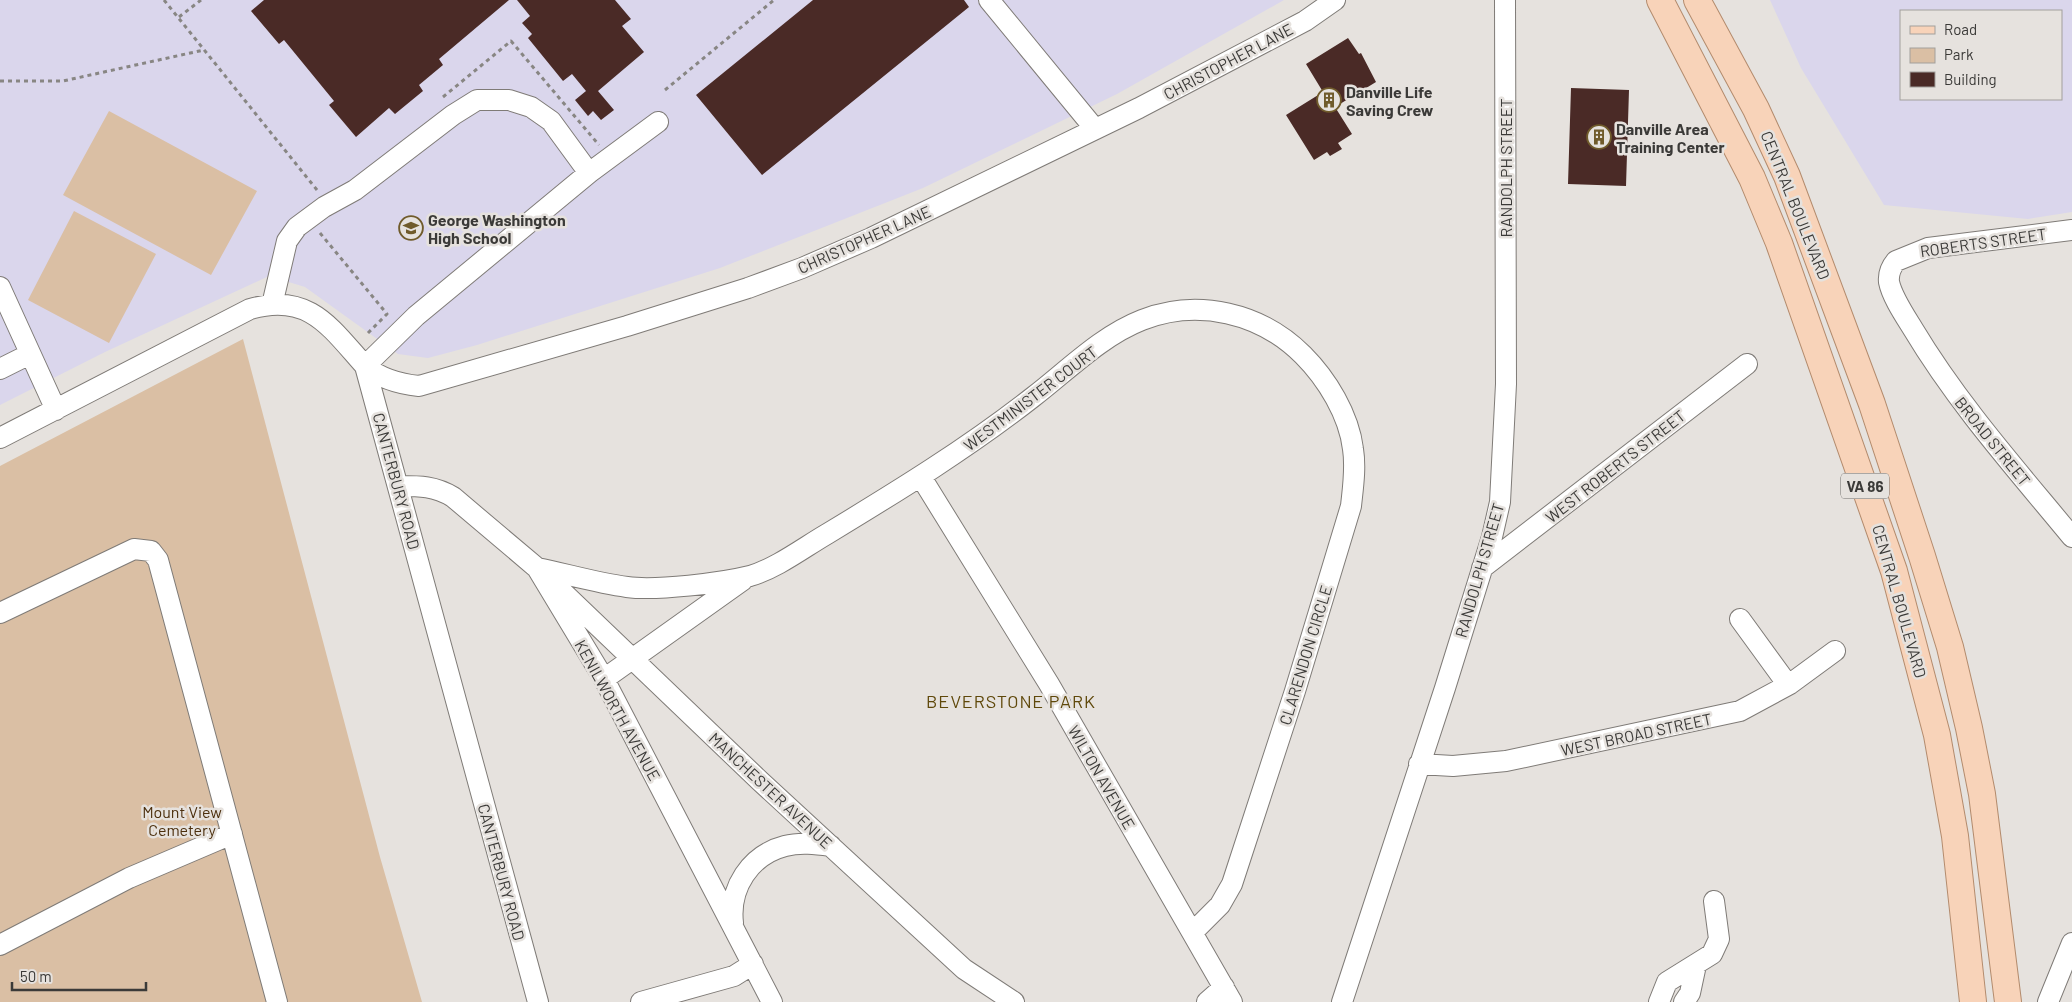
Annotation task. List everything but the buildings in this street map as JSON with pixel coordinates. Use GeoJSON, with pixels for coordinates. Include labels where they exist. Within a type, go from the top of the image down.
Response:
{"type":"FeatureCollection","features":[{"type":"Feature","properties":{"kind":"main road","name":"CENTRAL BOULEVARD"},"geometry":{"type":"LineString","coordinates":[[1660,0],[1735,144],[1779,243],[1894,572],[1937,735],[1955,836],[1973,1002]]}},
{"type":"Feature","properties":{"kind":"main road","name":"CENTRAL BOULEVARD"},"geometry":{"type":"LineString","coordinates":[[1697,0],[1756,110],[1787,176],[1872,404],[1925,565],[1950,647],[1977,766],[1996,893],[2008,1002]]}},
{"type":"Feature","properties":{"kind":"street"},"geometry":{"type":"LineString","coordinates":[[989,0],[1095,130]]}},
{"type":"Feature","properties":{"kind":"street","name":"CHRISTOPHER LANE"},"geometry":{"type":"LineString","coordinates":[[365,366],[387,379],[419,386],[627,326],[738,291],[871,238],[1095,130],[1297,25],[1335,0]]}},
{"type":"Feature","properties":{"kind":"street","name":"RANDOLPH STREET"},"geometry":{"type":"LineString","coordinates":[[1342,1002],[1496,520],[1504,468],[1506,384],[1505,0]]}},
{"type":"Feature","properties":{"kind":"street"},"geometry":{"type":"LineString","coordinates":[[272,305],[287,241],[297,227],[308,218],[355,190],[453,115],[477,100],[510,100],[531,107],[551,121],[589,173]]}},
{"type":"Feature","properties":{"kind":"street"},"geometry":{"type":"LineString","coordinates":[[365,366],[416,316],[589,173],[658,122]]}},
{"type":"Feature","properties":{"kind":"street","name":"ROBERTS STREET"},"geometry":{"type":"LineString","coordinates":[[1920,341],[1890,284],[1889,274],[1896,261],[1928,248],[2072,230]]}},
{"type":"Feature","properties":{"kind":"street"},"geometry":{"type":"LineString","coordinates":[[3,300],[56,410]]}},
{"type":"Feature","properties":{"kind":"street","name":"CANTERBURY ROAD"},"geometry":{"type":"LineString","coordinates":[[0,438],[250,309],[272,305],[298,307],[314,314],[349,346],[365,366],[538,1002]]}},
{"type":"Feature","properties":{"kind":"street","name":"WESTMINISTER COURT"},"geometry":{"type":"LineString","coordinates":[[604,678],[725,591],[784,559],[921,477],[990,431],[1117,332],[1142,320],[1169,312],[1196,309],[1217,311],[1243,317],[1271,330],[1292,344],[1316,369]]}},
{"type":"Feature","properties":{"kind":"street","name":"BROAD STREET"},"geometry":{"type":"LineString","coordinates":[[1920,341],[1968,412],[2072,537]]}},
{"type":"Feature","properties":{"kind":"street"},"geometry":{"type":"LineString","coordinates":[[0,369],[30,354]]}},
{"type":"Feature","properties":{"kind":"street","name":"WEST ROBERTS STREET"},"geometry":{"type":"LineString","coordinates":[[1482,568],[1747,364]]}},
{"type":"Feature","properties":{"kind":"street","name":"CLARENDON CIRCLE"},"geometry":{"type":"LineString","coordinates":[[1193,932],[1220,905],[1232,884],[1295,691],[1351,506],[1354,448],[1348,426],[1337,400],[1316,369]]}},
{"type":"Feature","properties":{"kind":"street","name":"WILTON AVENUE"},"geometry":{"type":"LineString","coordinates":[[921,477],[1049,684],[1228,995]]}},
{"type":"Feature","properties":{"kind":"street","name":"KENILWORTH AVENUE"},"geometry":{"type":"LineString","coordinates":[[399,486],[426,486],[441,489],[537,568],[604,678],[772,1002]]}},
{"type":"Feature","properties":{"kind":"street"},"geometry":{"type":"LineString","coordinates":[[0,613],[134,549],[151,552],[158,560],[277,1002]]}},
{"type":"Feature","properties":{"kind":"street","name":"WESTMINISTER COURT"},"geometry":{"type":"LineString","coordinates":[[537,568],[630,588],[684,586],[752,575]]}},
{"type":"Feature","properties":{"kind":"street","name":"MANCHESTER AVENUE"},"geometry":{"type":"LineString","coordinates":[[537,568],[964,969],[1014,1002]]}},
{"type":"Feature","properties":{"kind":"street"},"geometry":{"type":"LineString","coordinates":[[1740,619],[1788,685]]}},
{"type":"Feature","properties":{"kind":"street","name":"WEST BROAD STREET"},"geometry":{"type":"LineString","coordinates":[[1419,764],[1483,764],[1623,738],[1740,711],[1788,685],[1835,651]]}},
{"type":"Feature","properties":{"kind":"street"},"geometry":{"type":"LineString","coordinates":[[0,944],[129,878],[232,834]]}},
{"type":"Feature","properties":{"kind":"street"},"geometry":{"type":"LineString","coordinates":[[733,927],[734,898],[738,885],[749,868],[759,859],[787,846],[808,843],[831,846]]}},
{"type":"Feature","properties":{"kind":"street"},"geometry":{"type":"LineString","coordinates":[[1659,1002],[1667,982],[1712,954],[1719,939],[1714,901]]}},
{"type":"Feature","properties":{"kind":"street"},"geometry":{"type":"LineString","coordinates":[[2048,1002],[2072,943]]}},
{"type":"Feature","properties":{"kind":"street"},"geometry":{"type":"LineString","coordinates":[[641,1002],[734,976],[753,964]]}},
{"type":"Feature","properties":{"kind":"street"},"geometry":{"type":"LineString","coordinates":[[1684,1002],[1690,992],[1696,965]]}},
{"type":"Feature","properties":{"kind":"street"},"geometry":{"type":"LineString","coordinates":[[1207,1002],[1228,995]]}},
{"type":"Feature","properties":{"kind":"path"},"geometry":{"type":"LineString","coordinates":[[164,0],[323,198]]}},
{"type":"Feature","properties":{"kind":"path"},"geometry":{"type":"LineString","coordinates":[[179,17],[201,0]]}},
{"type":"Feature","properties":{"kind":"path"},"geometry":{"type":"LineString","coordinates":[[665,90],[774,0]]}},
{"type":"Feature","properties":{"kind":"path"},"geometry":{"type":"LineString","coordinates":[[436,104],[511,41],[611,158]]}},
{"type":"Feature","properties":{"kind":"path"},"geometry":{"type":"LineString","coordinates":[[0,81],[63,81],[204,50]]}},
{"type":"Feature","properties":{"kind":"path"},"geometry":{"type":"LineString","coordinates":[[308,218],[387,314],[366,335]]}},
{"type":"Feature","properties":{"kind":"shaded area","name":"George Washington High School"},"geometry":{"type":"Polygon","coordinates":[[[0,0],[1284,0],[1117,94],[923,188],[720,268],[477,345],[428,358],[398,354],[305,287],[269,276],[105,352],[0,405],[0,0]]]}},
{"type":"Feature","properties":{"kind":"shaded area"},"geometry":{"type":"Polygon","coordinates":[[[1770,0],[2072,0],[2072,212],[2028,219],[1884,205],[1801,68],[1770,0]]]}},
{"type":"Feature","properties":{"kind":"green space"},"geometry":{"type":"Polygon","coordinates":[[[109,111],[257,191],[211,275],[63,195],[109,111]]]}},
{"type":"Feature","properties":{"kind":"green space"},"geometry":{"type":"Polygon","coordinates":[[[74,211],[156,254],[109,343],[28,300],[74,211]]]}},
{"type":"Feature","properties":{"kind":"green space","name":"Mount View Cemetery"},"geometry":{"type":"Polygon","coordinates":[[[243,339],[380,857],[422,1002],[0,1002],[0,466],[243,339]]]}},
{"type":"Feature","properties":{"kind":"place","name":"Danville Life Saving Crew"},"geometry":{"type":"Point","coordinates":[1329,100]}},
{"type":"Feature","properties":{"kind":"place","name":"Danville Area Training Center"},"geometry":{"type":"Point","coordinates":[1599,137]}},
{"type":"Feature","properties":{"kind":"place","name":"George Washington High School"},"geometry":{"type":"Point","coordinates":[411,228]}},
{"type":"Feature","properties":{"kind":"district","name":"BEVERSTONE PARK"},"geometry":{"type":"Point","coordinates":[1011,701]}}]}
